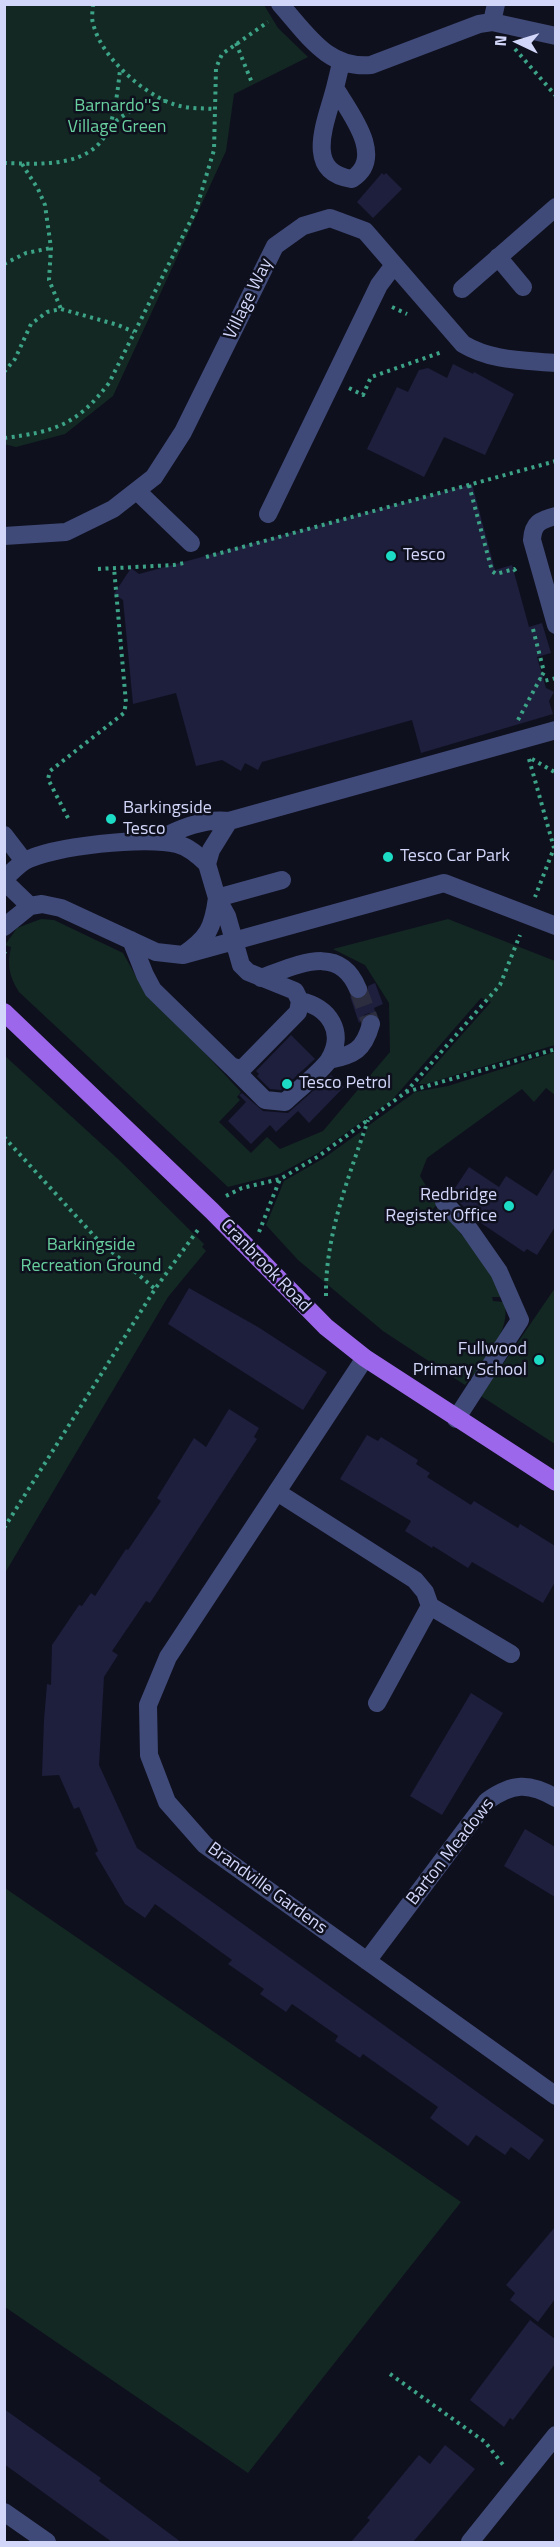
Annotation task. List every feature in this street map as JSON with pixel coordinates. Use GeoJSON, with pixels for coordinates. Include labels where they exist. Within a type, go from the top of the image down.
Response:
{"type":"FeatureCollection","features":[{"type":"Feature","properties":{"kind":"main road","name":"Cranbrook Road"},"geometry":{"type":"LineString","coordinates":[[4,1012],[212,1211],[326,1327],[365,1358],[555,1482]]}},
{"type":"Feature","properties":{"kind":"street"},"geometry":{"type":"LineString","coordinates":[[283,7],[324,52],[341,63],[355,66],[371,65],[462,29],[494,13],[555,36]]}},
{"type":"Feature","properties":{"kind":"street"},"geometry":{"type":"LineString","coordinates":[[335,88],[341,63]]}},
{"type":"Feature","properties":{"kind":"street"},"geometry":{"type":"LineString","coordinates":[[462,289],[555,207]]}},
{"type":"Feature","properties":{"kind":"street","name":"Village Way"},"geometry":{"type":"LineString","coordinates":[[4,536],[66,532],[113,509],[154,477],[183,432],[275,246],[303,226],[330,218],[365,231],[462,344],[477,353],[493,357],[555,363]]}},
{"type":"Feature","properties":{"kind":"street"},"geometry":{"type":"LineString","coordinates":[[498,257],[523,287]]}},
{"type":"Feature","properties":{"kind":"street"},"geometry":{"type":"LineString","coordinates":[[268,514],[379,285],[394,265]]}},
{"type":"Feature","properties":{"kind":"street"},"geometry":{"type":"LineString","coordinates":[[137,491],[194,551]]}},
{"type":"Feature","properties":{"kind":"street"},"geometry":{"type":"LineString","coordinates":[[555,516],[540,520],[533,528],[532,540],[555,625]]}},
{"type":"Feature","properties":{"kind":"street"},"geometry":{"type":"LineString","coordinates":[[159,840],[175,831],[220,820],[230,820],[555,730]]}},
{"type":"Feature","properties":{"kind":"street"},"geometry":{"type":"LineString","coordinates":[[230,820],[211,850],[207,864],[217,898],[227,916],[241,965],[248,972],[295,991],[300,1001],[298,1012],[245,1066],[239,1069],[231,1066]]}},
{"type":"Feature","properties":{"kind":"street"},"geometry":{"type":"LineString","coordinates":[[4,835],[24,861]]}},
{"type":"Feature","properties":{"kind":"street"},"geometry":{"type":"LineString","coordinates":[[30,906],[4,880],[24,861],[44,852],[66,847],[159,840],[186,848],[207,864]]}},
{"type":"Feature","properties":{"kind":"street"},"geometry":{"type":"LineString","coordinates":[[217,898],[282,880]]}},
{"type":"Feature","properties":{"kind":"street"},"geometry":{"type":"LineString","coordinates":[[4,927],[30,906],[42,904],[61,908],[156,952],[183,956],[444,883],[555,926]]}},
{"type":"Feature","properties":{"kind":"street"},"geometry":{"type":"LineString","coordinates":[[183,956],[202,942],[214,921],[217,898]]}},
{"type":"Feature","properties":{"kind":"street"},"geometry":{"type":"LineString","coordinates":[[131,940],[153,990],[265,1100],[285,1102],[329,1060],[336,1035],[330,1015],[315,1004],[300,1001]]}},
{"type":"Feature","properties":{"kind":"street"},"geometry":{"type":"LineString","coordinates":[[261,978],[314,960],[328,960],[341,966],[355,980],[358,989]]}},
{"type":"Feature","properties":{"kind":"street"},"geometry":{"type":"LineString","coordinates":[[329,1060],[344,1057],[357,1050],[367,1039],[371,1024]]}},
{"type":"Feature","properties":{"kind":"street"},"geometry":{"type":"LineString","coordinates":[[444,1203],[469,1229],[499,1272],[520,1320],[456,1419]]}},
{"type":"Feature","properties":{"kind":"street","name":"Brandville Gardens"},"geometry":{"type":"LineString","coordinates":[[365,1358],[168,1657],[148,1705],[149,1755],[167,1803],[205,1845],[555,2096]]}},
{"type":"Feature","properties":{"kind":"street"},"geometry":{"type":"LineString","coordinates":[[277,1492],[415,1580],[425,1592],[430,1606],[511,1654]]}},
{"type":"Feature","properties":{"kind":"street"},"geometry":{"type":"LineString","coordinates":[[377,1703],[430,1606]]}},
{"type":"Feature","properties":{"kind":"street","name":"Barton Meadows"},"geometry":{"type":"LineString","coordinates":[[368,1961],[487,1801],[502,1790],[520,1786],[536,1788],[555,1798]]}},
{"type":"Feature","properties":{"kind":"street"},"geometry":{"type":"LineString","coordinates":[[471,2542],[555,2435]]}},
{"type":"Feature","properties":{"kind":"street"},"geometry":{"type":"LineString","coordinates":[[4,2512],[47,2542]]}},
{"type":"Feature","properties":{"kind":"path"},"geometry":{"type":"LineString","coordinates":[[93,4],[92,22],[98,38],[120,70],[165,101],[190,108],[215,109]]}},
{"type":"Feature","properties":{"kind":"path"},"geometry":{"type":"LineString","coordinates":[[4,438],[31,435],[61,427],[82,413],[110,383],[196,210],[214,150],[216,68],[222,54],[283,7]]}},
{"type":"Feature","properties":{"kind":"path"},"geometry":{"type":"LineString","coordinates":[[494,13],[555,96]]}},
{"type":"Feature","properties":{"kind":"path"},"geometry":{"type":"LineString","coordinates":[[236,42],[252,83]]}},
{"type":"Feature","properties":{"kind":"path"},"geometry":{"type":"LineString","coordinates":[[4,164],[49,164],[66,162],[84,155],[103,139],[110,127],[120,70]]}},
{"type":"Feature","properties":{"kind":"path"},"geometry":{"type":"LineString","coordinates":[[110,127],[131,110],[145,104],[165,101]]}},
{"type":"Feature","properties":{"kind":"path"},"geometry":{"type":"LineString","coordinates":[[22,164],[45,205],[51,248],[49,280],[61,309]]}},
{"type":"Feature","properties":{"kind":"path"},"geometry":{"type":"LineString","coordinates":[[4,264],[26,253],[51,248]]}},
{"type":"Feature","properties":{"kind":"path"},"geometry":{"type":"LineString","coordinates":[[373,298],[411,315]]}},
{"type":"Feature","properties":{"kind":"path"},"geometry":{"type":"LineString","coordinates":[[4,372],[15,359],[31,324],[47,312],[61,309],[135,332]]}},
{"type":"Feature","properties":{"kind":"path"},"geometry":{"type":"LineString","coordinates":[[434,343],[441,352]]}},
{"type":"Feature","properties":{"kind":"path"},"geometry":{"type":"LineString","coordinates":[[333,381],[363,395],[371,377],[462,344]]}},
{"type":"Feature","properties":{"kind":"path"},"geometry":{"type":"LineString","coordinates":[[194,551],[469,485],[555,461]]}},
{"type":"Feature","properties":{"kind":"path"},"geometry":{"type":"LineString","coordinates":[[469,485],[492,571],[496,573],[513,569],[517,573],[520,584]]}},
{"type":"Feature","properties":{"kind":"path"},"geometry":{"type":"LineString","coordinates":[[99,569],[174,565],[186,562]]}},
{"type":"Feature","properties":{"kind":"path"},"geometry":{"type":"LineString","coordinates":[[68,818],[48,778],[50,771],[124,713],[126,703],[114,568]]}},
{"type":"Feature","properties":{"kind":"path"},"geometry":{"type":"LineString","coordinates":[[523,739],[518,719],[544,672],[532,628]]}},
{"type":"Feature","properties":{"kind":"path"},"geometry":{"type":"LineString","coordinates":[[540,679],[544,681],[555,678]]}},
{"type":"Feature","properties":{"kind":"path"},"geometry":{"type":"LineString","coordinates":[[212,1211],[233,1191],[280,1179],[319,1156],[406,1092],[500,985],[554,848],[529,757],[555,773]]}},
{"type":"Feature","properties":{"kind":"path"},"geometry":{"type":"LineString","coordinates":[[406,1092],[555,1049]]}},
{"type":"Feature","properties":{"kind":"path"},"geometry":{"type":"LineString","coordinates":[[326,1327],[326,1276],[334,1228],[368,1120]]}},
{"type":"Feature","properties":{"kind":"path"},"geometry":{"type":"LineString","coordinates":[[4,1137],[96,1238],[155,1289]]}},
{"type":"Feature","properties":{"kind":"path"},"geometry":{"type":"LineString","coordinates":[[252,1252],[280,1179]]}},
{"type":"Feature","properties":{"kind":"path"},"geometry":{"type":"LineString","coordinates":[[4,1528],[155,1289],[195,1234]]}},
{"type":"Feature","properties":{"kind":"path"},"geometry":{"type":"LineString","coordinates":[[390,2374],[485,2442],[504,2466],[522,2479]]}},
{"type":"Feature","properties":{"kind":"green space","name":"Barnardo''s Village Green"},"geometry":{"type":"Polygon","coordinates":[[[5,4],[264,5],[278,28],[308,57],[234,94],[226,151],[113,396],[65,434],[16,447],[4,444],[5,4]]]}},
{"type":"Feature","properties":{"kind":"green space"},"geometry":{"type":"Polygon","coordinates":[[[41,919],[54,920],[123,953],[147,996],[165,1010],[241,1092],[237,1097],[240,1100],[219,1122],[251,1153],[267,1137],[280,1149],[323,1131],[390,1052],[389,1003],[365,965],[333,949],[448,919],[555,961],[555,1045],[426,1084],[418,1084],[491,1002],[481,998],[393,1099],[318,1153],[279,1174],[228,1187],[19,992],[10,970],[11,947],[5,945],[17,928],[41,919]]]}},
{"type":"Feature","properties":{"kind":"green space"},"geometry":{"type":"Polygon","coordinates":[[[555,1052],[555,1095],[546,1088],[534,1102],[522,1089],[427,1158],[420,1176],[437,1204],[426,1218],[439,1207],[489,1268],[502,1297],[492,1297],[493,1301],[504,1302],[506,1312],[500,1335],[487,1357],[465,1385],[383,1331],[298,1260],[266,1225],[284,1181],[324,1158],[363,1130],[359,1140],[363,1139],[368,1126],[415,1092],[448,1086],[555,1052]]]}},
{"type":"Feature","properties":{"kind":"green space","name":"Barkingside Recreation Ground"},"geometry":{"type":"Polygon","coordinates":[[[5,1056],[117,1158],[204,1244],[202,1247],[206,1251],[168,1297],[5,1573],[5,1056]]]}},
{"type":"Feature","properties":{"kind":"green space","name":"Fullwood Primary School"},"geometry":{"type":"Polygon","coordinates":[[[555,1288],[555,1444],[481,1396],[555,1288]]]}},
{"type":"Feature","properties":{"kind":"green space"},"geometry":{"type":"Polygon","coordinates":[[[5,1888],[461,2202],[248,2473],[5,2307],[5,1888]]]}},
{"type":"Feature","properties":{"kind":"building"},"geometry":{"type":"Polygon","coordinates":[[[382,173],[384,175],[386,173],[402,189],[373,218],[357,202],[382,173]]]}},
{"type":"Feature","properties":{"kind":"building"},"geometry":{"type":"Polygon","coordinates":[[[453,364],[473,374],[474,372],[514,394],[485,455],[444,437],[424,477],[367,449],[397,387],[408,392],[419,370],[428,368],[447,378],[453,364]]]}},
{"type":"Feature","properties":{"kind":"building"},"geometry":{"type":"Polygon","coordinates":[[[472,484],[495,570],[512,565],[529,627],[542,623],[551,653],[537,657],[546,688],[554,692],[549,701],[553,714],[421,753],[412,720],[262,762],[258,770],[245,763],[241,771],[222,760],[196,766],[176,693],[133,704],[123,600],[114,594],[131,568],[139,574],[472,484]]]}},
{"type":"Feature","properties":{"kind":"building"},"geometry":{"type":"Polygon","coordinates":[[[375,983],[383,1004],[374,1008],[376,1014],[364,1015],[359,1023],[350,996],[357,1000],[363,999],[368,994],[368,986],[375,983]]]}},
{"type":"Feature","properties":{"kind":"building"},"geometry":{"type":"Polygon","coordinates":[[[291,1035],[315,1059],[281,1090],[270,1089],[257,1076],[259,1074],[256,1071],[291,1035]]]}},
{"type":"Feature","properties":{"kind":"building"},"geometry":{"type":"Polygon","coordinates":[[[331,1075],[344,1087],[309,1123],[298,1111],[276,1132],[270,1125],[251,1144],[228,1121],[246,1102],[239,1095],[242,1093],[263,1111],[288,1113],[331,1075]]]}},
{"type":"Feature","properties":{"kind":"building","name":"Redbridge Register Office"},"geometry":{"type":"Polygon","coordinates":[[[469,1167],[499,1187],[506,1176],[537,1196],[555,1167],[555,1227],[537,1255],[527,1249],[524,1252],[475,1219],[477,1215],[451,1194],[469,1167]]]}},
{"type":"Feature","properties":{"kind":"building"},"geometry":{"type":"Polygon","coordinates":[[[189,1288],[258,1327],[327,1372],[303,1410],[168,1324],[189,1288]]]}},
{"type":"Feature","properties":{"kind":"building"},"geometry":{"type":"Polygon","coordinates":[[[229,1409],[259,1428],[254,1437],[257,1439],[150,1603],[146,1601],[112,1651],[118,1655],[104,1677],[99,1765],[137,1848],[544,2140],[529,2160],[511,2147],[505,2155],[476,2135],[468,2146],[430,2118],[438,2107],[363,2054],[360,2058],[335,2041],[338,2036],[292,2004],[286,2012],[260,1994],[264,1989],[228,1964],[232,1960],[155,1904],[145,1918],[125,1904],[95,1853],[98,1851],[79,1807],[74,1809],[59,1775],[42,1776],[44,1720],[47,1684],[51,1685],[52,1645],[79,1605],[82,1606],[91,1593],[95,1596],[126,1549],[128,1550],[161,1501],[157,1498],[194,1438],[206,1447],[229,1409]]]}},
{"type":"Feature","properties":{"kind":"building"},"geometry":{"type":"Polygon","coordinates":[[[367,1435],[378,1441],[381,1437],[418,1460],[416,1464],[430,1473],[427,1477],[471,1505],[474,1501],[518,1528],[520,1524],[555,1546],[555,1582],[543,1603],[472,1562],[468,1568],[433,1546],[432,1548],[405,1531],[411,1521],[340,1479],[367,1435]]]}},
{"type":"Feature","properties":{"kind":"building"},"geometry":{"type":"Polygon","coordinates":[[[471,1693],[503,1713],[442,1815],[410,1796],[471,1693]]]}},
{"type":"Feature","properties":{"kind":"building"},"geometry":{"type":"Polygon","coordinates":[[[525,1829],[555,1847],[555,1897],[504,1866],[525,1829]]]}},
{"type":"Feature","properties":{"kind":"building"},"geometry":{"type":"Polygon","coordinates":[[[555,2227],[555,2299],[538,2322],[510,2300],[515,2293],[506,2285],[555,2227]]]}},
{"type":"Feature","properties":{"kind":"building"},"geometry":{"type":"Polygon","coordinates":[[[530,2320],[555,2339],[555,2364],[513,2420],[510,2418],[504,2427],[470,2400],[530,2320]]]}},
{"type":"Feature","properties":{"kind":"building"},"geometry":{"type":"Polygon","coordinates":[[[4,2409],[101,2478],[99,2481],[181,2542],[112,2542],[4,2464],[4,2409]]]}},
{"type":"Feature","properties":{"kind":"building"},"geometry":{"type":"Polygon","coordinates":[[[445,2445],[475,2469],[413,2542],[351,2542],[370,2520],[367,2518],[419,2455],[430,2464],[445,2445]]]}},
{"type":"Feature","properties":{"kind":"tunnel"},"geometry":{"type":"LineString","coordinates":[[358,989],[371,1024]]}},
{"type":"Feature","properties":{"kind":"place","name":"Tesco"},"geometry":{"type":"Point","coordinates":[391,556]}},
{"type":"Feature","properties":{"kind":"place","name":"Barkingside Tesco"},"geometry":{"type":"Point","coordinates":[111,819]}},
{"type":"Feature","properties":{"kind":"place","name":"Tesco Car Park"},"geometry":{"type":"Point","coordinates":[388,857]}},
{"type":"Feature","properties":{"kind":"place","name":"Tesco Petrol"},"geometry":{"type":"Point","coordinates":[287,1084]}},
{"type":"Feature","properties":{"kind":"place","name":"Redbridge Register Office"},"geometry":{"type":"Point","coordinates":[509,1206]}},
{"type":"Feature","properties":{"kind":"place","name":"Fullwood Primary School"},"geometry":{"type":"Point","coordinates":[539,1360]}}]}
